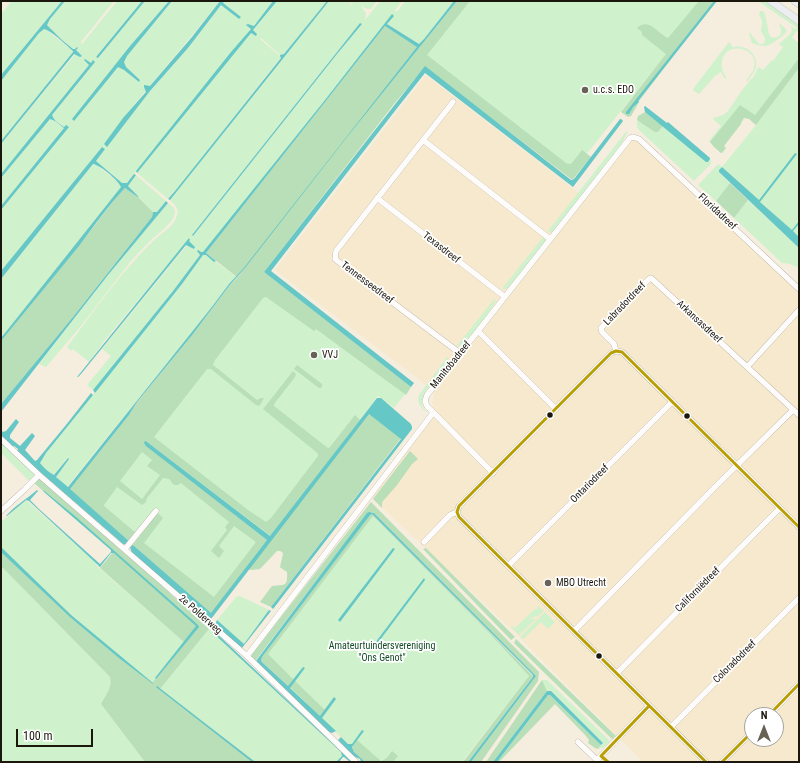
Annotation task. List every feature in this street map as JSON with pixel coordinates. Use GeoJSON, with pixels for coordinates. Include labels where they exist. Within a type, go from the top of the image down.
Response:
{"type":"FeatureCollection","features":[{"type":"Feature","properties":{"kind":"main road"},"geometry":{"type":"LineString","coordinates":[[770,1],[799,21]]}},
{"type":"Feature","properties":{"kind":"main road"},"geometry":{"type":"LineString","coordinates":[[795,1],[799,4]]}},
{"type":"Feature","properties":{"kind":"street","name":"Tennesseedreef"},"geometry":{"type":"LineString","coordinates":[[453,102],[336,251],[335,260],[461,354]]}},
{"type":"Feature","properties":{"kind":"street","name":"Manitobadreef"},"geometry":{"type":"LineString","coordinates":[[433,413],[425,401],[427,395],[461,354],[628,140],[633,136]]}},
{"type":"Feature","properties":{"kind":"street","name":"Floridadreef"},"geometry":{"type":"LineString","coordinates":[[633,136],[648,148],[799,289]]}},
{"type":"Feature","properties":{"kind":"street"},"geometry":{"type":"LineString","coordinates":[[423,140],[550,239]]}},
{"type":"Feature","properties":{"kind":"street","name":"Texasdreef"},"geometry":{"type":"LineString","coordinates":[[377,198],[505,297]]}},
{"type":"Feature","properties":{"kind":"street","name":"Labradordreef"},"geometry":{"type":"LineString","coordinates":[[616,351],[614,344],[602,332],[601,328],[651,278]]}},
{"type":"Feature","properties":{"kind":"street","name":"Arkansasdreef"},"geometry":{"type":"LineString","coordinates":[[651,278],[799,415]]}},
{"type":"Feature","properties":{"kind":"street"},"geometry":{"type":"LineString","coordinates":[[747,367],[799,310]]}},
{"type":"Feature","properties":{"kind":"street"},"geometry":{"type":"LineString","coordinates":[[478,331],[556,409]]}},
{"type":"Feature","properties":{"kind":"street"},"geometry":{"type":"LineString","coordinates":[[706,762],[459,517],[457,512],[459,506],[611,352],[616,351],[622,352],[799,527]]}},
{"type":"Feature","properties":{"kind":"street","name":"Ontariodreef"},"geometry":{"type":"LineString","coordinates":[[508,566],[672,402]]}},
{"type":"Feature","properties":{"kind":"street"},"geometry":{"type":"LineString","coordinates":[[574,631],[714,488],[793,410]]}},
{"type":"Feature","properties":{"kind":"street"},"geometry":{"type":"LineString","coordinates":[[247,656],[433,413],[493,473]]}},
{"type":"Feature","properties":{"kind":"street","name":"2e Polderweg"},"geometry":{"type":"LineString","coordinates":[[1,439],[39,475],[247,656],[356,762]]}},
{"type":"Feature","properties":{"kind":"street"},"geometry":{"type":"LineString","coordinates":[[1,511],[39,475]]}},
{"type":"Feature","properties":{"kind":"street","name":"Californiëdreef"},"geometry":{"type":"LineString","coordinates":[[617,673],[780,508]]}},
{"type":"Feature","properties":{"kind":"street"},"geometry":{"type":"LineString","coordinates":[[125,549],[156,511]]}},
{"type":"Feature","properties":{"kind":"street"},"geometry":{"type":"LineString","coordinates":[[424,542],[450,515],[457,512]]}},
{"type":"Feature","properties":{"kind":"street","name":"Coloradodreef"},"geometry":{"type":"LineString","coordinates":[[671,727],[799,598]]}},
{"type":"Feature","properties":{"kind":"street"},"geometry":{"type":"LineString","coordinates":[[777,707],[799,684]]}},
{"type":"Feature","properties":{"kind":"street"},"geometry":{"type":"LineString","coordinates":[[578,742],[599,759],[649,706]]}},
{"type":"Feature","properties":{"kind":"street"},"geometry":{"type":"LineString","coordinates":[[722,762],[744,740]]}},
{"type":"Feature","properties":{"kind":"shaded area"},"geometry":{"type":"Polygon","coordinates":[[[426,75],[584,197],[636,136],[799,289],[799,762],[643,762],[509,627],[370,496],[435,412],[432,403],[434,391],[275,270],[426,75]]]}},
{"type":"Feature","properties":{"kind":"green space"},"geometry":{"type":"Polygon","coordinates":[[[12,1],[62,1],[1,75],[1,14],[12,1]]]}},
{"type":"Feature","properties":{"kind":"green space"},"geometry":{"type":"Polygon","coordinates":[[[65,1],[114,1],[81,42],[82,44],[117,1],[142,1],[96,57],[98,58],[145,1],[169,1],[130,46],[72,119],[118,67],[139,82],[140,80],[126,67],[124,62],[127,56],[172,1],[220,1],[118,125],[104,144],[107,146],[150,91],[188,48],[221,5],[239,19],[240,17],[222,3],[224,1],[273,1],[254,26],[247,25],[251,29],[127,183],[122,183],[96,161],[105,149],[102,147],[1,271],[1,210],[68,127],[59,123],[52,115],[95,62],[91,63],[85,59],[84,60],[89,65],[1,174],[1,144],[75,54],[80,57],[76,50],[78,48],[77,47],[73,49],[47,25],[65,1]]]}},
{"type":"Feature","properties":{"kind":"green space"},"geometry":{"type":"Polygon","coordinates":[[[277,1],[327,1],[284,54],[280,55],[261,38],[260,39],[281,57],[168,199],[137,173],[251,32],[256,35],[257,34],[253,30],[277,1]]]}},
{"type":"Feature","properties":{"kind":"green space"},"geometry":{"type":"Polygon","coordinates":[[[329,1],[352,1],[350,6],[354,1],[377,1],[371,9],[361,6],[366,13],[365,20],[380,1],[402,1],[395,10],[397,12],[405,1],[454,1],[419,44],[387,24],[393,16],[392,15],[203,253],[197,251],[200,255],[173,291],[93,390],[87,385],[111,356],[102,349],[187,245],[194,249],[189,241],[190,240],[189,239],[105,340],[89,362],[73,349],[71,351],[67,347],[129,266],[173,223],[178,210],[170,200],[329,1]],[[360,23],[192,235],[193,236],[337,54],[362,24],[360,23]]]}},
{"type":"Feature","properties":{"kind":"green space"},"geometry":{"type":"Polygon","coordinates":[[[457,1],[470,1],[427,55],[566,163],[572,163],[582,150],[591,157],[573,179],[571,179],[425,67],[394,104],[264,272],[411,387],[406,395],[316,329],[314,331],[266,297],[263,298],[215,360],[213,365],[257,400],[264,398],[260,405],[256,405],[211,369],[207,369],[154,437],[248,510],[266,522],[271,518],[318,456],[315,451],[263,409],[293,371],[296,374],[295,377],[274,406],[328,448],[355,415],[360,420],[273,533],[369,413],[401,438],[271,607],[260,602],[272,586],[282,585],[287,581],[287,572],[280,567],[283,554],[280,551],[277,551],[260,569],[248,569],[213,616],[133,545],[157,514],[159,514],[163,518],[144,543],[214,597],[256,542],[234,526],[219,546],[224,551],[219,558],[211,551],[227,530],[225,527],[229,522],[181,483],[174,485],[169,479],[163,478],[147,498],[146,502],[142,505],[117,487],[104,506],[136,533],[130,542],[69,489],[258,251],[237,277],[206,253],[385,26],[418,47],[368,111],[457,1]],[[147,442],[267,540],[247,566],[271,536],[147,442]],[[142,452],[120,481],[142,499],[160,475],[147,466],[152,460],[142,452]]]}},
{"type":"Feature","properties":{"kind":"green space"},"geometry":{"type":"Polygon","coordinates":[[[467,1],[709,1],[573,171],[422,58],[467,1]]]}},
{"type":"Feature","properties":{"kind":"green space"},"geometry":{"type":"Polygon","coordinates":[[[699,1],[715,1],[639,101],[631,116],[628,117],[621,112],[666,54],[642,35],[642,32],[637,28],[646,24],[650,25],[668,38],[699,1]]]}},
{"type":"Feature","properties":{"kind":"green space"},"geometry":{"type":"Polygon","coordinates":[[[758,1],[766,1],[799,24],[799,32],[796,31],[792,38],[799,43],[799,58],[755,115],[743,108],[710,142],[709,141],[721,126],[713,118],[723,115],[728,111],[742,90],[754,76],[758,68],[759,67],[763,70],[772,60],[773,61],[783,47],[779,44],[792,31],[791,26],[795,29],[797,28],[758,1]]]}},
{"type":"Feature","properties":{"kind":"green space"},"geometry":{"type":"Polygon","coordinates":[[[760,11],[763,11],[765,14],[770,36],[773,38],[778,37],[781,34],[779,23],[787,31],[777,40],[765,46],[752,43],[749,34],[750,33],[759,44],[763,44],[765,42],[765,38],[761,31],[762,20],[759,14],[760,11]]]}},
{"type":"Feature","properties":{"kind":"green space"},"geometry":{"type":"Polygon","coordinates":[[[44,29],[73,52],[1,141],[1,81],[41,30],[44,29]]]}},
{"type":"Feature","properties":{"kind":"green space"},"geometry":{"type":"Polygon","coordinates":[[[729,42],[732,47],[737,46],[746,48],[755,58],[756,67],[748,81],[746,81],[753,71],[755,62],[747,51],[733,49],[727,52],[723,58],[722,68],[726,78],[725,79],[721,72],[715,76],[699,94],[694,91],[693,89],[729,42]]]}},
{"type":"Feature","properties":{"kind":"green space"},"geometry":{"type":"Polygon","coordinates":[[[799,58],[799,68],[756,125],[749,119],[744,118],[724,146],[726,148],[722,153],[714,147],[710,142],[740,105],[755,115],[799,58]]]}},
{"type":"Feature","properties":{"kind":"green space"},"geometry":{"type":"Polygon","coordinates":[[[799,68],[799,237],[722,167],[756,125],[799,68]]]}},
{"type":"Feature","properties":{"kind":"green space"},"geometry":{"type":"Polygon","coordinates":[[[645,112],[663,126],[658,132],[655,132],[637,120],[638,116],[645,112]]]}},
{"type":"Feature","properties":{"kind":"green space"},"geometry":{"type":"Polygon","coordinates":[[[50,119],[64,128],[1,206],[1,178],[50,119]]]}},
{"type":"Feature","properties":{"kind":"green space"},"geometry":{"type":"Polygon","coordinates":[[[637,120],[658,132],[663,126],[706,162],[711,159],[711,164],[694,181],[639,130],[637,127],[637,120]]]}},
{"type":"Feature","properties":{"kind":"green space"},"geometry":{"type":"Polygon","coordinates":[[[628,131],[622,143],[552,234],[548,231],[625,133],[628,131]]]}},
{"type":"Feature","properties":{"kind":"green space"},"geometry":{"type":"Polygon","coordinates":[[[93,164],[97,165],[120,184],[121,187],[1,338],[1,279],[93,164]]]}},
{"type":"Feature","properties":{"kind":"green space"},"geometry":{"type":"Polygon","coordinates":[[[718,164],[722,167],[719,172],[730,183],[716,201],[698,185],[718,164]]]}},
{"type":"Feature","properties":{"kind":"green space"},"geometry":{"type":"Polygon","coordinates":[[[136,175],[166,201],[157,212],[153,212],[128,186],[136,175]]]}},
{"type":"Feature","properties":{"kind":"green space"},"geometry":{"type":"Polygon","coordinates":[[[730,183],[748,200],[734,218],[716,201],[730,183]]]}},
{"type":"Feature","properties":{"kind":"green space"},"geometry":{"type":"Polygon","coordinates":[[[125,188],[139,198],[153,212],[152,217],[73,317],[1,404],[1,341],[125,188]]]}},
{"type":"Feature","properties":{"kind":"green space"},"geometry":{"type":"Polygon","coordinates":[[[748,200],[799,248],[799,268],[790,264],[782,263],[734,218],[748,200]]]}},
{"type":"Feature","properties":{"kind":"green space"},"geometry":{"type":"Polygon","coordinates":[[[168,203],[174,208],[175,213],[173,219],[131,261],[81,326],[46,367],[39,364],[108,275],[168,203]]]}},
{"type":"Feature","properties":{"kind":"green space"},"geometry":{"type":"Polygon","coordinates":[[[544,236],[548,239],[509,287],[502,289],[544,236]]]}},
{"type":"Feature","properties":{"kind":"green space"},"geometry":{"type":"Polygon","coordinates":[[[203,255],[206,255],[237,277],[229,284],[67,487],[56,477],[68,459],[67,458],[54,475],[46,470],[40,463],[46,453],[182,284],[203,255]]]}},
{"type":"Feature","properties":{"kind":"green space"},"geometry":{"type":"Polygon","coordinates":[[[262,284],[405,394],[394,408],[378,396],[271,536],[210,612],[86,504],[262,284]]]}},
{"type":"Feature","properties":{"kind":"green space"},"geometry":{"type":"Polygon","coordinates":[[[495,298],[495,302],[480,325],[463,345],[456,347],[495,298]]]}},
{"type":"Feature","properties":{"kind":"green space"},"geometry":{"type":"Polygon","coordinates":[[[448,356],[448,363],[427,389],[422,399],[422,404],[426,412],[419,402],[419,395],[448,356]]]}},
{"type":"Feature","properties":{"kind":"green space"},"geometry":{"type":"Polygon","coordinates":[[[297,365],[322,384],[321,388],[294,369],[297,365]]]}},
{"type":"Feature","properties":{"kind":"green space"},"geometry":{"type":"Polygon","coordinates":[[[1,443],[36,474],[30,480],[28,480],[1,453],[1,443]]]}},
{"type":"Feature","properties":{"kind":"green space"},"geometry":{"type":"Polygon","coordinates":[[[410,451],[418,459],[412,464],[383,501],[382,508],[373,499],[410,451]]]}},
{"type":"Feature","properties":{"kind":"green space"},"geometry":{"type":"Polygon","coordinates":[[[40,479],[161,585],[209,629],[160,689],[256,762],[145,762],[101,704],[110,688],[110,677],[1,566],[1,549],[80,623],[152,683],[185,643],[100,568],[113,552],[34,483],[40,479]]]}},
{"type":"Feature","properties":{"kind":"green space"},"geometry":{"type":"Polygon","coordinates":[[[26,500],[95,562],[98,567],[185,643],[152,683],[80,623],[1,549],[1,522],[26,500]]]}},
{"type":"Feature","properties":{"kind":"green space"},"geometry":{"type":"Polygon","coordinates":[[[371,502],[539,672],[538,681],[481,762],[471,762],[536,676],[374,513],[371,512],[367,514],[256,662],[251,657],[371,502]]]}},
{"type":"Feature","properties":{"kind":"green space"},"geometry":{"type":"Polygon","coordinates":[[[370,514],[372,514],[533,676],[468,762],[463,762],[529,676],[490,634],[373,516],[268,654],[293,679],[288,686],[261,661],[262,657],[370,514]]]}},
{"type":"Feature","properties":{"kind":"green space","name":"Amateurtuindersvereniging \"Ons Genot\""},"geometry":{"type":"Polygon","coordinates":[[[373,516],[490,634],[529,676],[462,762],[367,762],[262,661],[373,516]]]}},
{"type":"Feature","properties":{"kind":"green space"},"geometry":{"type":"Polygon","coordinates":[[[426,548],[515,637],[511,640],[423,549],[426,548]]]}},
{"type":"Feature","properties":{"kind":"green space"},"geometry":{"type":"Polygon","coordinates":[[[1,566],[110,677],[110,688],[101,704],[145,762],[1,762],[1,566]]]}},
{"type":"Feature","properties":{"kind":"green space"},"geometry":{"type":"Polygon","coordinates":[[[237,596],[240,596],[269,610],[244,644],[217,620],[237,596]]]}},
{"type":"Feature","properties":{"kind":"green space"},"geometry":{"type":"Polygon","coordinates":[[[538,606],[544,611],[538,616],[530,618],[536,619],[519,635],[511,627],[512,626],[515,628],[535,609],[537,610],[538,606]]]}},
{"type":"Feature","properties":{"kind":"green space"},"geometry":{"type":"Polygon","coordinates":[[[545,612],[555,622],[548,629],[541,622],[523,639],[520,637],[545,612]]]}},
{"type":"Feature","properties":{"kind":"green space"},"geometry":{"type":"Polygon","coordinates":[[[209,629],[341,752],[342,756],[338,762],[256,762],[160,689],[209,629]]]}},
{"type":"Feature","properties":{"kind":"green space"},"geometry":{"type":"Polygon","coordinates":[[[516,639],[616,736],[612,739],[514,643],[516,639]]]}},
{"type":"Feature","properties":{"kind":"green space"},"geometry":{"type":"Polygon","coordinates":[[[542,680],[547,680],[610,741],[604,747],[598,749],[603,743],[551,691],[547,691],[542,680]]]}},
{"type":"Feature","properties":{"kind":"green space"},"geometry":{"type":"Polygon","coordinates":[[[542,680],[547,691],[493,762],[486,762],[542,680]]]}},
{"type":"Feature","properties":{"kind":"green space"},"geometry":{"type":"Polygon","coordinates":[[[295,681],[325,710],[320,716],[290,687],[295,681]]]}},
{"type":"Feature","properties":{"kind":"green space"},"geometry":{"type":"Polygon","coordinates":[[[549,694],[601,745],[598,749],[588,743],[589,740],[586,736],[555,704],[499,762],[497,762],[548,695],[549,694]]]}},
{"type":"Feature","properties":{"kind":"green space"},"geometry":{"type":"Polygon","coordinates":[[[357,740],[381,761],[392,751],[398,756],[393,762],[365,762],[353,750],[353,746],[357,740]]]}},
{"type":"Feature","properties":{"kind":"water"},"geometry":{"type":"Polygon","coordinates":[[[62,1],[65,1],[47,25],[73,49],[77,47],[78,48],[76,50],[82,56],[80,57],[74,54],[1,144],[1,141],[73,52],[55,35],[44,29],[39,33],[1,81],[1,75],[62,1]]]}},
{"type":"Feature","properties":{"kind":"water"},"geometry":{"type":"Polygon","coordinates":[[[142,1],[145,1],[98,58],[96,57],[142,1]]]}},
{"type":"Feature","properties":{"kind":"water"},"geometry":{"type":"Polygon","coordinates":[[[169,1],[172,1],[127,56],[124,62],[126,67],[140,80],[139,82],[118,67],[74,121],[72,119],[130,46],[169,1]]]}},
{"type":"Feature","properties":{"kind":"water"},"geometry":{"type":"Polygon","coordinates":[[[220,1],[224,1],[223,3],[241,17],[239,19],[221,5],[188,48],[150,91],[107,147],[104,144],[123,118],[146,92],[144,85],[150,86],[192,37],[220,1]]]}},
{"type":"Feature","properties":{"kind":"water"},"geometry":{"type":"Polygon","coordinates":[[[273,1],[277,1],[253,30],[257,34],[256,36],[251,33],[137,173],[136,171],[251,29],[246,25],[248,24],[254,26],[273,1]]]}},
{"type":"Feature","properties":{"kind":"water"},"geometry":{"type":"Polygon","coordinates":[[[327,1],[329,1],[170,200],[168,199],[281,58],[280,55],[284,54],[327,1]]]}},
{"type":"Feature","properties":{"kind":"water"},"geometry":{"type":"Polygon","coordinates":[[[454,1],[457,1],[347,137],[70,489],[130,542],[127,545],[123,544],[17,452],[18,449],[14,446],[11,447],[1,438],[1,430],[3,432],[6,431],[16,419],[19,422],[10,435],[10,438],[20,446],[32,433],[35,436],[25,450],[35,461],[91,393],[93,395],[46,453],[40,463],[46,470],[54,475],[68,458],[69,459],[56,477],[68,487],[229,284],[243,269],[417,47],[385,26],[206,253],[216,261],[214,262],[206,255],[203,255],[182,284],[95,393],[93,390],[173,291],[200,255],[197,251],[203,252],[392,14],[394,16],[387,24],[419,44],[454,1]]]}},
{"type":"Feature","properties":{"kind":"water"},"geometry":{"type":"Polygon","coordinates":[[[714,1],[717,1],[638,101],[639,102],[633,107],[629,114],[626,114],[626,112],[714,1]]]}},
{"type":"Feature","properties":{"kind":"water"},"geometry":{"type":"Polygon","coordinates":[[[360,23],[362,24],[193,236],[192,235],[360,23]]]}},
{"type":"Feature","properties":{"kind":"water"},"geometry":{"type":"Polygon","coordinates":[[[85,59],[91,63],[93,60],[95,62],[52,115],[61,125],[64,127],[66,125],[69,127],[1,210],[1,206],[64,128],[50,119],[1,178],[1,174],[89,65],[84,60],[85,59]]]}},
{"type":"Feature","properties":{"kind":"water"},"geometry":{"type":"Polygon","coordinates":[[[425,66],[571,180],[574,179],[620,119],[623,121],[573,187],[425,73],[271,271],[414,383],[411,387],[264,272],[425,66]]]}},
{"type":"Feature","properties":{"kind":"water"},"geometry":{"type":"Polygon","coordinates":[[[645,106],[667,123],[668,122],[710,158],[708,162],[706,162],[645,112],[645,106]]]}},
{"type":"Feature","properties":{"kind":"water"},"geometry":{"type":"Polygon","coordinates":[[[102,147],[105,149],[96,161],[122,183],[127,183],[134,174],[136,175],[128,186],[139,198],[125,188],[1,341],[1,338],[121,187],[108,173],[93,164],[1,279],[1,271],[102,147]]]}},
{"type":"Feature","properties":{"kind":"water"},"geometry":{"type":"Polygon","coordinates":[[[795,153],[797,154],[760,202],[792,230],[799,221],[799,224],[793,231],[799,237],[799,248],[719,172],[722,167],[759,200],[795,153]]]}},
{"type":"Feature","properties":{"kind":"water"},"geometry":{"type":"Polygon","coordinates":[[[166,201],[168,203],[108,275],[1,412],[1,404],[73,317],[152,217],[153,212],[157,212],[166,201]]]}},
{"type":"Feature","properties":{"kind":"water"},"geometry":{"type":"Polygon","coordinates":[[[189,238],[189,241],[195,247],[194,249],[186,245],[77,377],[189,238]]]}},
{"type":"Feature","properties":{"kind":"water"},"geometry":{"type":"Polygon","coordinates":[[[377,398],[381,398],[411,424],[412,429],[273,609],[271,607],[401,439],[369,414],[211,619],[208,619],[132,553],[130,547],[133,545],[211,613],[267,540],[146,446],[144,443],[145,441],[270,536],[377,398]]]}},
{"type":"Feature","properties":{"kind":"water"},"geometry":{"type":"Polygon","coordinates":[[[37,490],[38,491],[30,500],[100,564],[111,552],[111,550],[43,490],[75,516],[198,625],[199,627],[156,679],[155,678],[196,626],[114,553],[111,553],[99,567],[29,501],[26,500],[6,516],[37,490]]]}},
{"type":"Feature","properties":{"kind":"water"},"geometry":{"type":"Polygon","coordinates":[[[369,512],[374,513],[536,676],[471,762],[468,762],[533,675],[372,514],[262,657],[261,661],[288,686],[303,667],[305,668],[290,688],[320,716],[334,697],[336,699],[322,718],[336,731],[332,733],[329,732],[256,662],[369,512]]]}},
{"type":"Feature","properties":{"kind":"water"},"geometry":{"type":"Polygon","coordinates":[[[1,547],[71,615],[153,684],[70,617],[1,552],[1,547]]]}},
{"type":"Feature","properties":{"kind":"water"},"geometry":{"type":"Polygon","coordinates":[[[393,548],[395,549],[340,622],[338,620],[393,548]]]}},
{"type":"Feature","properties":{"kind":"water"},"geometry":{"type":"Polygon","coordinates":[[[424,578],[425,580],[374,648],[372,647],[424,578]]]}},
{"type":"Feature","properties":{"kind":"water"},"geometry":{"type":"Polygon","coordinates":[[[269,610],[271,611],[241,649],[215,624],[217,620],[244,644],[269,610]]]}},
{"type":"Feature","properties":{"kind":"water"},"geometry":{"type":"Polygon","coordinates":[[[214,631],[353,762],[350,762],[344,757],[339,762],[337,761],[342,756],[341,752],[212,632],[214,631]]]}},
{"type":"Feature","properties":{"kind":"water"},"geometry":{"type":"Polygon","coordinates":[[[157,686],[255,762],[252,762],[156,687],[157,686]]]}},
{"type":"Feature","properties":{"kind":"water"},"geometry":{"type":"Polygon","coordinates":[[[547,691],[551,691],[603,743],[601,745],[550,695],[548,695],[497,762],[493,762],[547,691]]]}},
{"type":"Feature","properties":{"kind":"water"},"geometry":{"type":"Polygon","coordinates":[[[362,730],[364,731],[352,747],[354,752],[365,762],[361,762],[360,759],[353,756],[338,740],[341,737],[348,744],[352,744],[362,730]]]}},
{"type":"Feature","properties":{"kind":"transit line"},"geometry":{"type":"LineString","coordinates":[[616,351],[622,352],[799,527]]}},
{"type":"Feature","properties":{"kind":"transit line"},"geometry":{"type":"LineString","coordinates":[[457,512],[459,506],[611,353],[616,351]]}},
{"type":"Feature","properties":{"kind":"transit line"},"geometry":{"type":"LineString","coordinates":[[457,512],[459,517],[706,762]]}},
{"type":"Feature","properties":{"kind":"transit line"},"geometry":{"type":"LineString","coordinates":[[777,707],[799,684]]}},
{"type":"Feature","properties":{"kind":"transit line"},"geometry":{"type":"LineString","coordinates":[[608,762],[601,756],[649,706]]}},
{"type":"Feature","properties":{"kind":"transit line"},"geometry":{"type":"LineString","coordinates":[[722,762],[744,740]]}},
{"type":"Feature","properties":{"kind":"place","name":"u.c.s. EDO"},"geometry":{"type":"Point","coordinates":[585,90]}},
{"type":"Feature","properties":{"kind":"place","name":"VVJ"},"geometry":{"type":"Point","coordinates":[314,355]}},
{"type":"Feature","properties":{"kind":"place","name":"MBO Utrecht"},"geometry":{"type":"Point","coordinates":[548,583]}}]}
